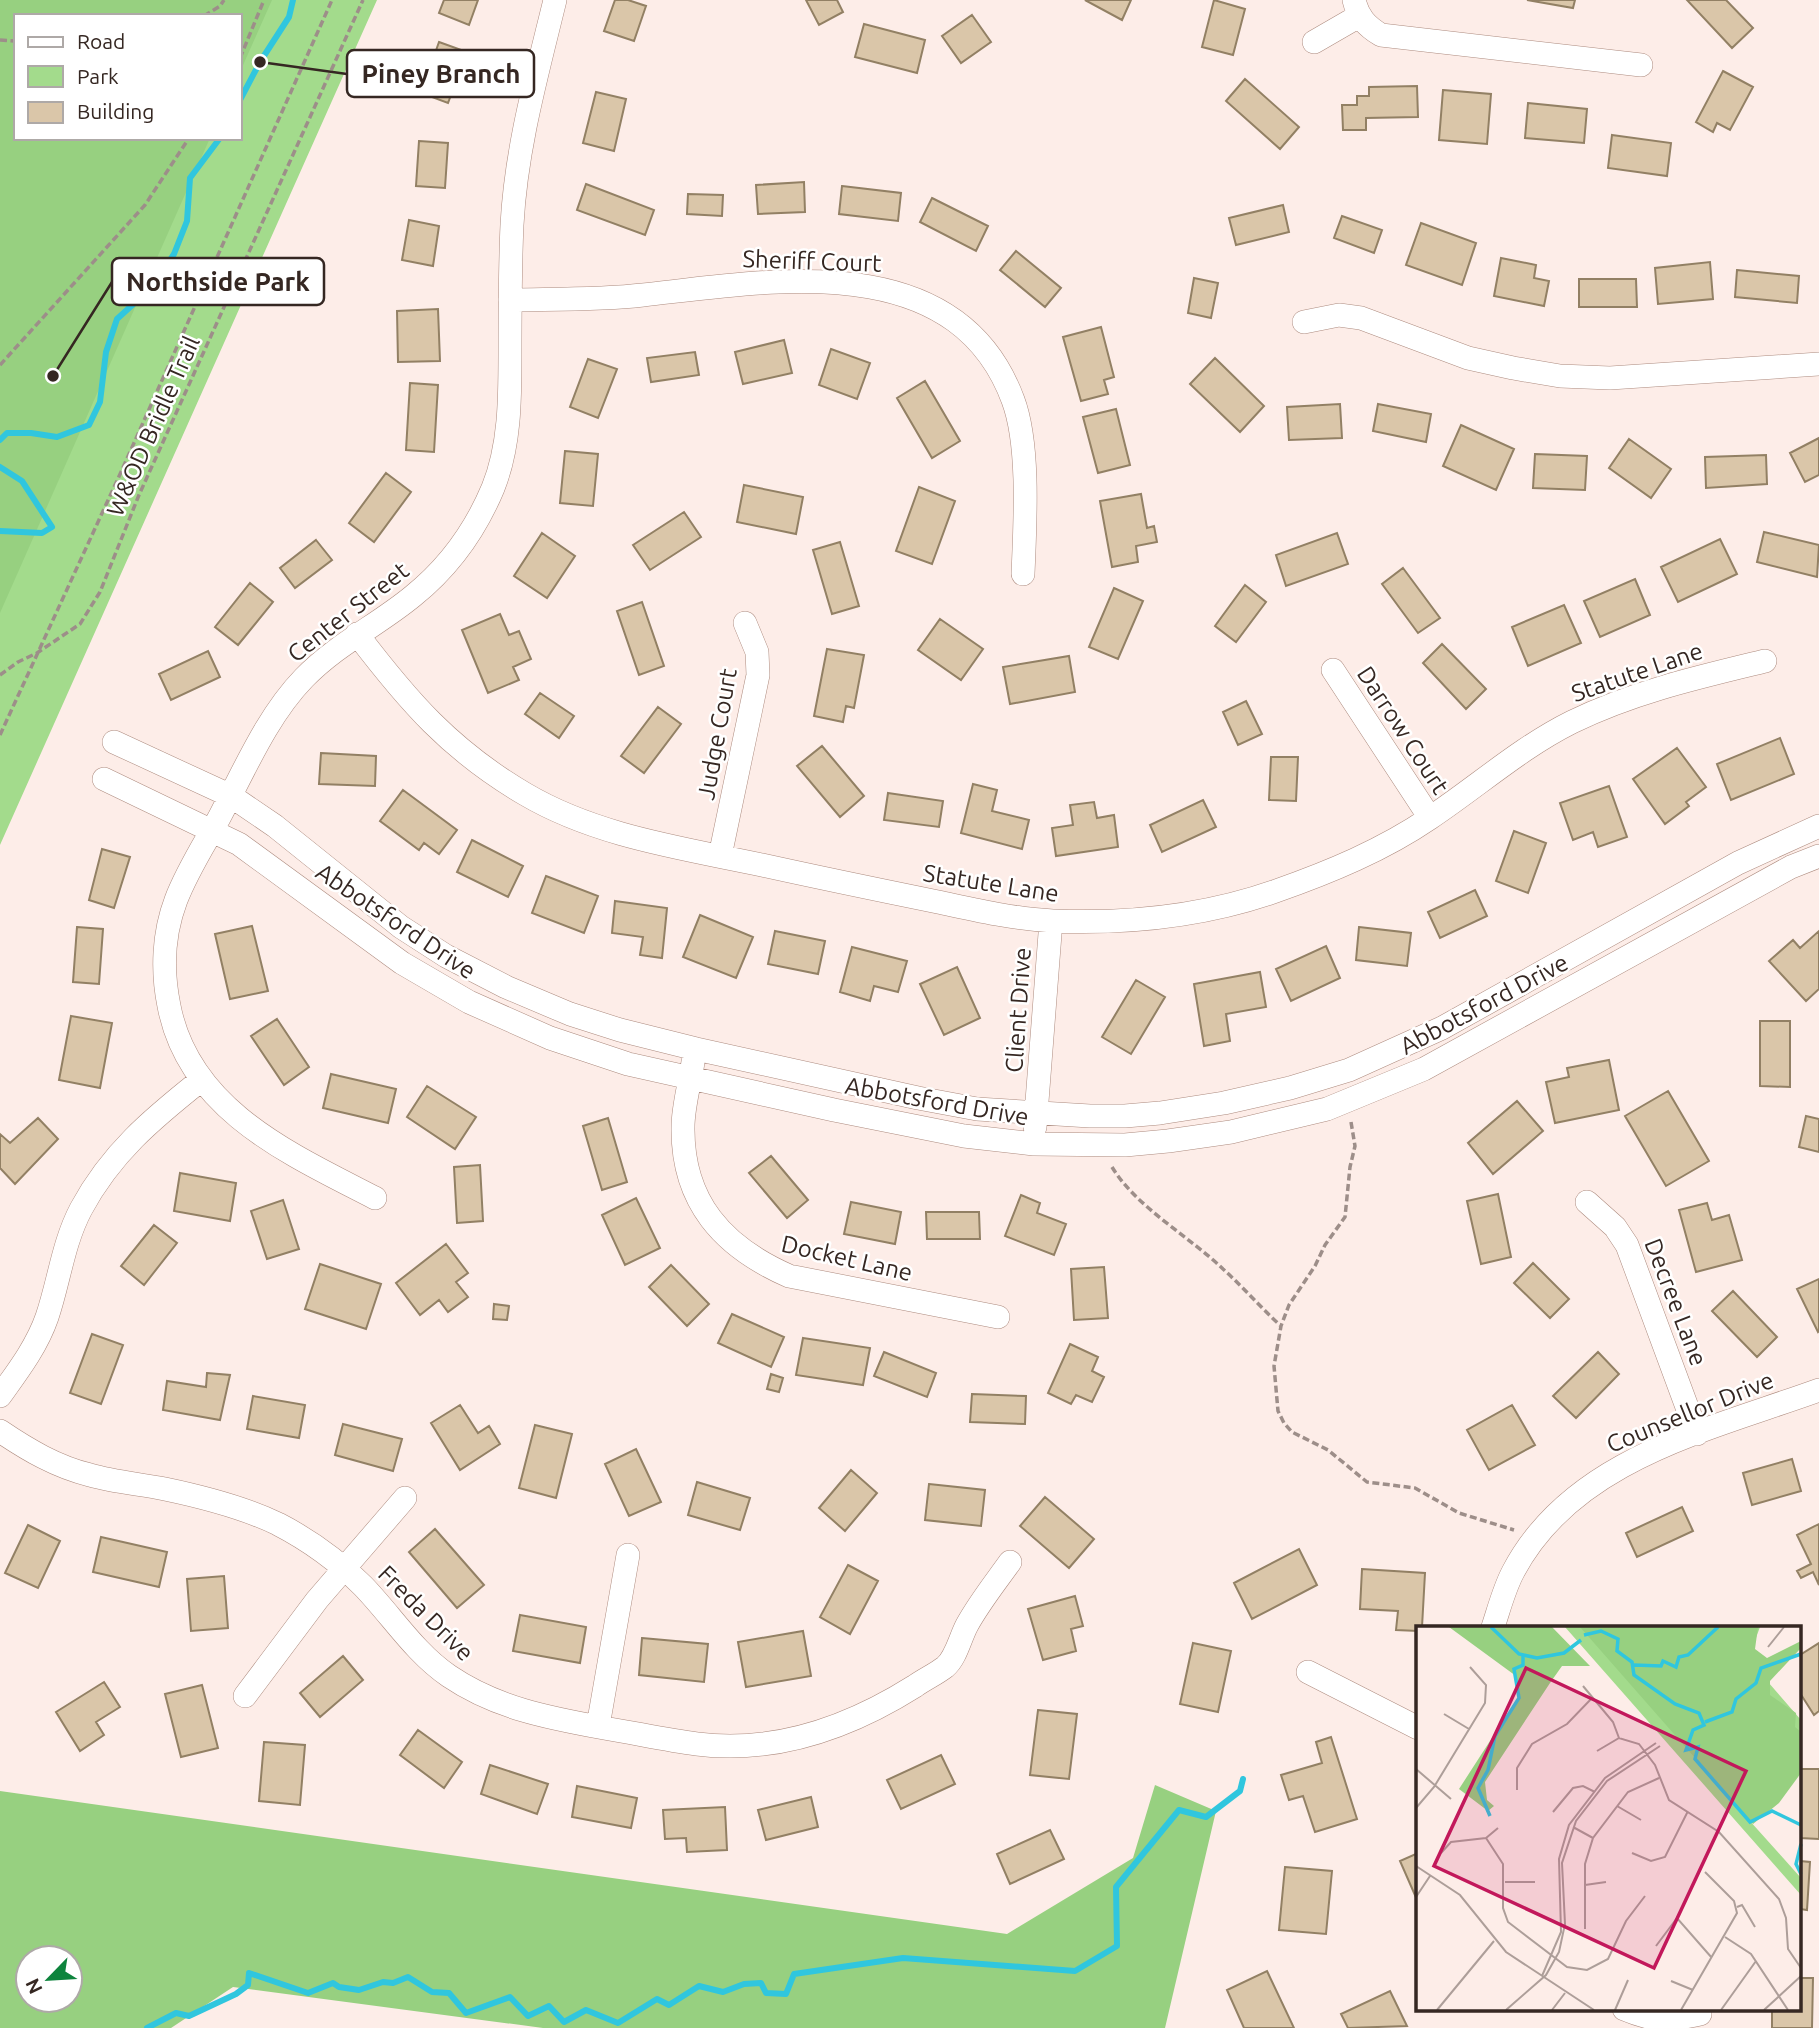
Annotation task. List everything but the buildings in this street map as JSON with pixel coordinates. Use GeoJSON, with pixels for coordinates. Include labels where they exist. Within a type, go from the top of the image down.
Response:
{"type":"FeatureCollection","features":[{"type":"Feature","properties":{"kind":"street","name":"Center Street"},"geometry":{"type":"LineString","coordinates":[[375,1198],[317,1168],[243,1123],[219,1102],[201,1080],[184,1052],[172,1021],[165,989],[164,955],[174,904],[186,876],[278,710],[301,681],[327,656],[411,598],[439,574],[463,545],[481,516],[495,483],[508,422],[512,223],[518,164],[555,0]]}},
{"type":"Feature","properties":{"kind":"street"},"geometry":{"type":"LineString","coordinates":[[1314,41],[1357,8],[1368,28],[1381,35],[1641,65]]}},
{"type":"Feature","properties":{"kind":"street","name":"Sheriff Court"},"geometry":{"type":"LineString","coordinates":[[510,300],[640,296],[726,284],[786,282],[880,288],[910,296],[936,308],[981,344],[1000,371],[1014,400],[1022,432],[1023,574]]}},
{"type":"Feature","properties":{"kind":"street"},"geometry":{"type":"LineString","coordinates":[[1304,322],[1339,315],[1361,318],[1468,358],[1513,369],[1560,376],[1610,378],[1819,364]]}},
{"type":"Feature","properties":{"kind":"street","name":"Judge Court"},"geometry":{"type":"LineString","coordinates":[[720,856],[758,675],[757,652],[745,623]]}},
{"type":"Feature","properties":{"kind":"street","name":"Statute Lane"},"geometry":{"type":"LineString","coordinates":[[357,634],[415,707],[442,733],[487,770],[528,796],[573,817],[620,834],[720,856],[1000,914],[1051,921],[1135,920],[1216,908],[1271,893],[1331,871],[1384,846],[1430,818],[1524,750],[1569,723],[1616,702],[1682,680],[1765,661]]}},
{"type":"Feature","properties":{"kind":"street","name":"Darrow Court"},"geometry":{"type":"LineString","coordinates":[[1333,670],[1430,818]]}},
{"type":"Feature","properties":{"kind":"street","name":"Abbotsford Drive"},"geometry":{"type":"LineString","coordinates":[[114,742],[231,796],[275,826],[401,927],[446,956],[506,987],[570,1014],[696,1049],[918,1098],[977,1108],[1036,1112],[1125,1116],[1160,1113],[1224,1103],[1290,1088],[1349,1070],[1442,1028],[1738,863],[1819,826]]}},
{"type":"Feature","properties":{"kind":"street","name":"Abbotsford Drive"},"geometry":{"type":"LineString","coordinates":[[104,779],[239,844],[402,963],[468,1002],[550,1038],[628,1064],[691,1078],[964,1136],[1034,1144],[1125,1145],[1168,1141],[1231,1132],[1327,1108],[1424,1069],[1791,867],[1819,856]]}},
{"type":"Feature","properties":{"kind":"street","name":"Client Drive"},"geometry":{"type":"LineString","coordinates":[[1034,1144],[1051,921]]}},
{"type":"Feature","properties":{"kind":"street","name":"Docket Lane"},"geometry":{"type":"LineString","coordinates":[[696,1049],[683,1124],[684,1153],[691,1181],[703,1208],[719,1231],[739,1250],[760,1264],[789,1276],[998,1317]]}},
{"type":"Feature","properties":{"kind":"street"},"geometry":{"type":"LineString","coordinates":[[0,1396],[28,1357],[46,1321],[67,1243],[80,1211],[101,1176],[125,1144],[201,1080]]}},
{"type":"Feature","properties":{"kind":"street","name":"Decree Lane"},"geometry":{"type":"LineString","coordinates":[[1587,1202],[1615,1227],[1627,1245],[1697,1434]]}},
{"type":"Feature","properties":{"kind":"street","name":"Counsellor Drive"},"geometry":{"type":"LineString","coordinates":[[1493,1626],[1512,1573],[1539,1534],[1565,1506],[1610,1472],[1645,1453],[1819,1390]]}},
{"type":"Feature","properties":{"kind":"street","name":"Freda Drive"},"geometry":{"type":"LineString","coordinates":[[0,1431],[27,1449],[90,1476],[166,1489],[243,1510],[278,1524],[343,1567],[417,1648],[445,1674],[471,1691],[505,1706],[551,1718],[699,1744],[742,1746],[784,1742],[825,1731],[861,1717],[948,1665],[973,1615],[1010,1562]]}},
{"type":"Feature","properties":{"kind":"street"},"geometry":{"type":"LineString","coordinates":[[245,1696],[343,1567],[405,1498]]}},
{"type":"Feature","properties":{"kind":"street"},"geometry":{"type":"LineString","coordinates":[[598,1727],[628,1555]]}},
{"type":"Feature","properties":{"kind":"street"},"geometry":{"type":"LineString","coordinates":[[1307,1672],[1416,1727]]}},
{"type":"Feature","properties":{"kind":"street"},"geometry":{"type":"LineString","coordinates":[[1627,2010],[1660,2021],[1700,2014]]}},
{"type":"Feature","properties":{"kind":"path"},"geometry":{"type":"LineString","coordinates":[[207,14],[225,0]]}},
{"type":"Feature","properties":{"kind":"path"},"geometry":{"type":"LineString","coordinates":[[242,53],[264,0]]}},
{"type":"Feature","properties":{"kind":"path"},"geometry":{"type":"LineString","coordinates":[[0,735],[127,460],[332,0]]}},
{"type":"Feature","properties":{"kind":"path","name":"W&OD Bridle Trail"},"geometry":{"type":"LineString","coordinates":[[0,674],[80,624],[100,592],[139,495],[363,0]]}},
{"type":"Feature","properties":{"kind":"path"},"geometry":{"type":"LineString","coordinates":[[0,365],[145,205],[188,140]]}},
{"type":"Feature","properties":{"kind":"path"},"geometry":{"type":"LineString","coordinates":[[1351,1122],[1355,1150],[1350,1167],[1345,1217],[1289,1305],[1281,1326],[1274,1366],[1278,1411],[1287,1428],[1328,1450],[1367,1482],[1415,1488],[1459,1513],[1516,1530]]}},
{"type":"Feature","properties":{"kind":"path"},"geometry":{"type":"LineString","coordinates":[[1111,1166],[1129,1188],[1223,1268],[1281,1326]]}},
{"type":"Feature","properties":{"kind":"green space"},"geometry":{"type":"Polygon","coordinates":[[[0,0],[377,0],[0,845],[0,0]]]}},
{"type":"Feature","properties":{"kind":"green space"},"geometry":{"type":"Polygon","coordinates":[[[0,0],[272,0],[242,68],[242,14],[14,14],[14,140],[209,140],[0,613],[0,0]]]}},
{"type":"Feature","properties":{"kind":"green space"},"geometry":{"type":"Polygon","coordinates":[[[1155,1785],[1216,1811],[1165,2028],[543,2028],[233,1987],[171,2028],[0,2028],[0,1791],[1007,1934],[1133,1858],[1155,1785]]]}},
{"type":"Feature","properties":{"kind":"waterway"},"geometry":{"type":"LineString","coordinates":[[242,96],[289,17],[293,0]]}},
{"type":"Feature","properties":{"kind":"waterway"},"geometry":{"type":"LineString","coordinates":[[0,440],[7,433],[57,437],[89,425],[100,402],[106,352],[117,319],[152,287],[174,254],[187,221],[190,178],[218,140]]}},
{"type":"Feature","properties":{"kind":"waterway"},"geometry":{"type":"LineString","coordinates":[[0,467],[22,481],[52,527],[42,533],[0,531]]}},
{"type":"Feature","properties":{"kind":"waterway"},"geometry":{"type":"LineString","coordinates":[[147,2028],[176,2013],[189,2016],[236,1994],[248,1985],[249,1973],[308,1993],[333,1983],[339,1987],[359,1990],[408,1977],[432,1992],[449,1993],[466,2013],[510,1997],[528,2016],[549,2006],[564,2022],[586,2010],[618,2023],[657,1999],[669,2005],[699,1986],[723,1992],[744,1984],[761,1983],[766,1993],[786,1994],[794,1974],[903,1958],[1075,1971],[1117,1946],[1116,1887],[1179,1810],[1206,1817],[1240,1791],[1243,1779]]}},
{"type":"Feature","properties":{"kind":"place","name":"Piney Branch"},"geometry":{"type":"Point","coordinates":[260,62]}},
{"type":"Feature","properties":{"kind":"place","name":"Northside Park"},"geometry":{"type":"Point","coordinates":[53,376]}}]}
